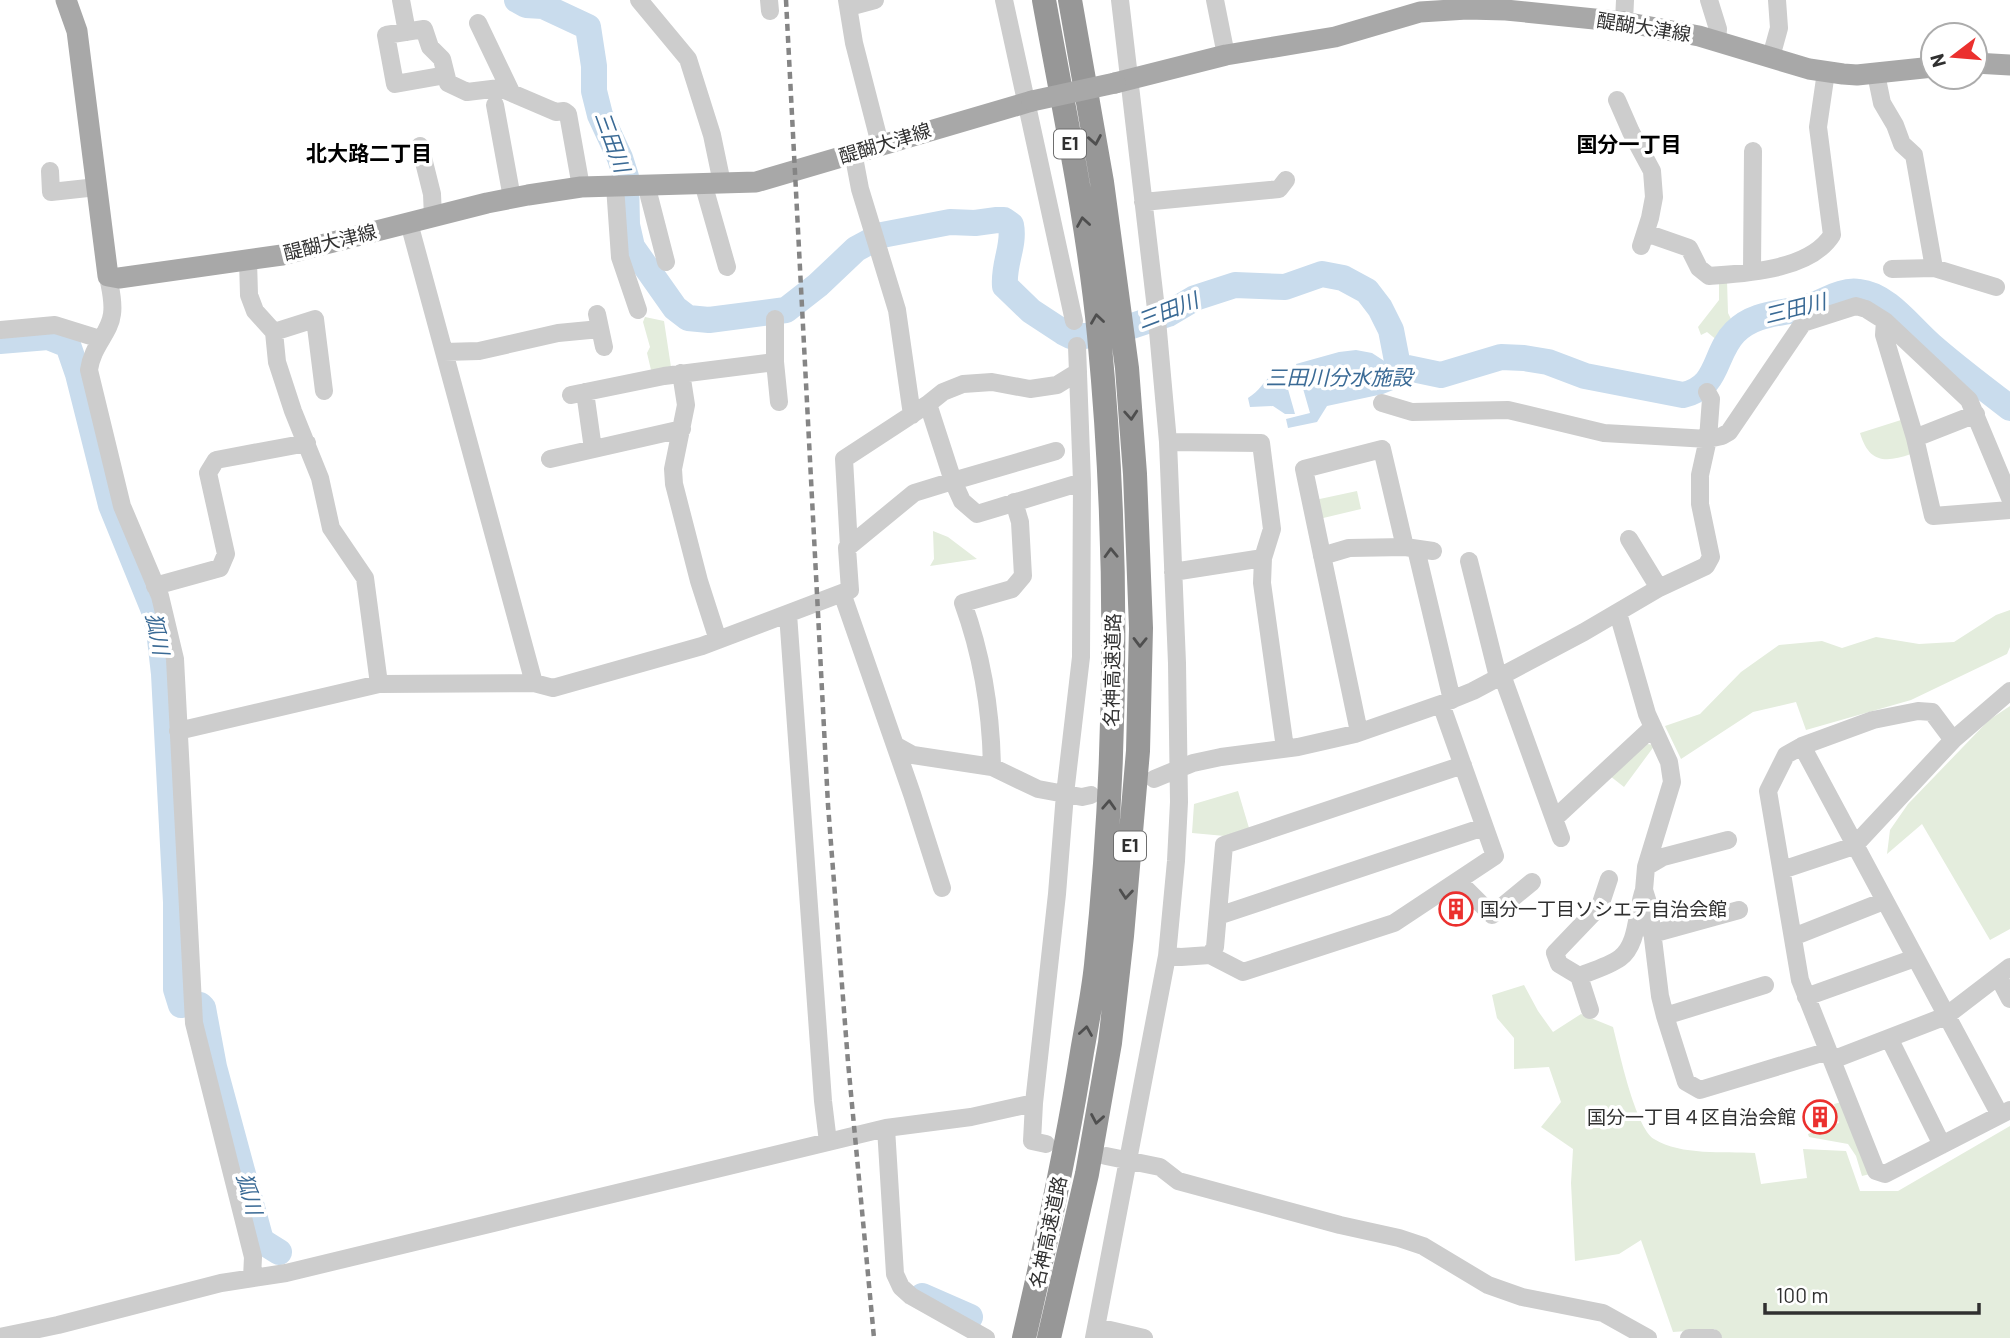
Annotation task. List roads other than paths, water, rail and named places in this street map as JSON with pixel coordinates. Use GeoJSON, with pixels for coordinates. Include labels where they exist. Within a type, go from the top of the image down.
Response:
{"type":"FeatureCollection","features":[{"type":"Feature","properties":{"kind":"highway","name":"名神高速道路"},"geometry":{"type":"LineString","coordinates":[[1044,0],[1083,218],[1104,286]]}},
{"type":"Feature","properties":{"kind":"highway","name":"名神高速道路"},"geometry":{"type":"LineString","coordinates":[[1024,1338],[1073,1109],[1096,968],[1110,803],[1114,637],[1107,427],[1101,347],[1104,286],[1102,182],[1070,0]]}},
{"type":"Feature","properties":{"kind":"highway","name":"名神高速道路"},"geometry":{"type":"LineString","coordinates":[[1049,1338],[1087,1174],[1110,1043],[1138,751],[1140,616],[1135,474],[1101,347]]}},
{"type":"Feature","properties":{"kind":"main road"},"geometry":{"type":"LineString","coordinates":[[66,0],[77,31],[108,276]]}},
{"type":"Feature","properties":{"kind":"main road","name":"醍醐大津線"},"geometry":{"type":"LineString","coordinates":[[108,276],[130,277],[282,254],[512,198],[580,187],[756,181],[1028,102],[1226,55],[1335,37],[1434,10],[1506,10],[1624,22],[1717,41],[1826,72],[1857,75],[1919,69]]}},
{"type":"Feature","properties":{"kind":"main road"},"geometry":{"type":"LineString","coordinates":[[1989,64],[2010,65]]}},
{"type":"Feature","properties":{"kind":"street"},"geometry":{"type":"LineString","coordinates":[[401,0],[407,32]]}},
{"type":"Feature","properties":{"kind":"street"},"geometry":{"type":"LineString","coordinates":[[639,0],[688,59],[712,135],[713,183],[727,267]]}},
{"type":"Feature","properties":{"kind":"street"},"geometry":{"type":"LineString","coordinates":[[875,0],[848,3],[854,43],[880,144]]}},
{"type":"Feature","properties":{"kind":"street"},"geometry":{"type":"LineString","coordinates":[[1004,0],[1074,321]]}},
{"type":"Feature","properties":{"kind":"street"},"geometry":{"type":"LineString","coordinates":[[1120,0],[1122,81],[1143,202],[1168,442],[1178,769],[1176,861],[1167,956],[1096,1332],[1143,1338]]}},
{"type":"Feature","properties":{"kind":"street"},"geometry":{"type":"LineString","coordinates":[[1215,0],[1226,55]]}},
{"type":"Feature","properties":{"kind":"street"},"geometry":{"type":"LineString","coordinates":[[1624,22],[1625,0]]}},
{"type":"Feature","properties":{"kind":"street"},"geometry":{"type":"LineString","coordinates":[[1709,0],[1718,29],[1717,41]]}},
{"type":"Feature","properties":{"kind":"street"},"geometry":{"type":"LineString","coordinates":[[1771,57],[1779,28],[1777,0]]}},
{"type":"Feature","properties":{"kind":"street"},"geometry":{"type":"LineString","coordinates":[[478,23],[510,92]]}},
{"type":"Feature","properties":{"kind":"street"},"geometry":{"type":"LineString","coordinates":[[446,75],[395,84],[386,35],[424,29],[430,47],[442,59],[446,75],[448,83],[467,92],[500,88],[556,112],[564,111],[568,114],[580,187]]}},
{"type":"Feature","properties":{"kind":"street"},"geometry":{"type":"LineString","coordinates":[[1617,100],[1652,171],[1654,197],[1643,239],[1689,248],[1699,268],[1709,276],[1752,271],[1790,265],[1826,244],[1832,235],[1818,127],[1826,72]]}},
{"type":"Feature","properties":{"kind":"street"},"geometry":{"type":"LineString","coordinates":[[1876,74],[1882,103],[1902,144],[1914,155],[1934,268]]}},
{"type":"Feature","properties":{"kind":"street"},"geometry":{"type":"LineString","coordinates":[[500,116],[512,198]]}},
{"type":"Feature","properties":{"kind":"street"},"geometry":{"type":"LineString","coordinates":[[420,146],[432,194],[433,217]]}},
{"type":"Feature","properties":{"kind":"street"},"geometry":{"type":"LineString","coordinates":[[1752,271],[1753,151]]}},
{"type":"Feature","properties":{"kind":"street"},"geometry":{"type":"LineString","coordinates":[[853,152],[874,239],[897,310],[912,415]]}},
{"type":"Feature","properties":{"kind":"street"},"geometry":{"type":"LineString","coordinates":[[50,171],[51,192],[97,187]]}},
{"type":"Feature","properties":{"kind":"street"},"geometry":{"type":"LineString","coordinates":[[1143,202],[1279,189],[1286,180]]}},
{"type":"Feature","properties":{"kind":"street"},"geometry":{"type":"LineString","coordinates":[[638,310],[620,257],[630,185],[649,196],[666,262]]}},
{"type":"Feature","properties":{"kind":"street"},"geometry":{"type":"LineString","coordinates":[[409,223],[534,682]]}},
{"type":"Feature","properties":{"kind":"street"},"geometry":{"type":"LineString","coordinates":[[248,260],[249,295],[255,311],[274,332],[277,362],[320,478],[331,528],[365,578],[379,684]]}},
{"type":"Feature","properties":{"kind":"street"},"geometry":{"type":"LineString","coordinates":[[1892,269],[1934,268],[1996,287]]}},
{"type":"Feature","properties":{"kind":"street"},"geometry":{"type":"LineString","coordinates":[[108,276],[112,316],[91,355],[89,370],[122,506],[155,586],[175,659],[194,1023],[251,1248],[253,1278]]}},
{"type":"Feature","properties":{"kind":"street"},"geometry":{"type":"LineString","coordinates":[[1382,403],[1412,412],[1508,410],[1604,433],[1708,439],[1729,432],[1802,323],[1856,306],[1885,321],[1961,390],[1976,414],[2010,498]]}},
{"type":"Feature","properties":{"kind":"street"},"geometry":{"type":"LineString","coordinates":[[274,332],[315,319],[324,391]]}},
{"type":"Feature","properties":{"kind":"street"},"geometry":{"type":"LineString","coordinates":[[775,319],[779,402]]}},
{"type":"Feature","properties":{"kind":"street"},"geometry":{"type":"LineString","coordinates":[[444,352],[479,351],[598,321],[604,347]]}},
{"type":"Feature","properties":{"kind":"street"},"geometry":{"type":"LineString","coordinates":[[1885,321],[1884,335],[1915,438],[1933,516],[2010,510]]}},
{"type":"Feature","properties":{"kind":"street"},"geometry":{"type":"LineString","coordinates":[[0,330],[55,326],[100,339]]}},
{"type":"Feature","properties":{"kind":"street"},"geometry":{"type":"LineString","coordinates":[[178,731],[379,684],[534,682],[553,688],[702,646],[850,590],[844,459],[943,392],[963,384],[992,382],[1030,389],[1057,385],[1078,372],[1101,347]]}},
{"type":"Feature","properties":{"kind":"street"},"geometry":{"type":"LineString","coordinates":[[593,449],[578,393],[681,373],[775,362]]}},
{"type":"Feature","properties":{"kind":"street"},"geometry":{"type":"LineString","coordinates":[[1046,1144],[1032,1140],[1034,1103],[1081,657],[1082,482],[1078,372]]}},
{"type":"Feature","properties":{"kind":"street"},"geometry":{"type":"LineString","coordinates":[[681,373],[685,405],[673,469],[674,484],[699,581],[718,640]]}},
{"type":"Feature","properties":{"kind":"street"},"geometry":{"type":"LineString","coordinates":[[1154,779],[1221,757],[1321,743],[1359,733],[1446,702],[1500,676],[1659,588],[1706,566],[1711,557],[1700,504],[1700,475],[1708,439],[1711,398],[1707,392]]}},
{"type":"Feature","properties":{"kind":"street"},"geometry":{"type":"LineString","coordinates":[[928,404],[953,481],[962,501],[977,514],[1082,482]]}},
{"type":"Feature","properties":{"kind":"street"},"geometry":{"type":"LineString","coordinates":[[1915,438],[1976,414]]}},
{"type":"Feature","properties":{"kind":"street"},"geometry":{"type":"LineString","coordinates":[[550,459],[682,429]]}},
{"type":"Feature","properties":{"kind":"street"},"geometry":{"type":"LineString","coordinates":[[1168,442],[1261,443],[1272,529],[1263,558],[1262,583],[1285,748]]}},
{"type":"Feature","properties":{"kind":"street"},"geometry":{"type":"LineString","coordinates":[[155,586],[219,568],[226,554],[208,473],[216,460],[307,443]]}},
{"type":"Feature","properties":{"kind":"street"},"geometry":{"type":"LineString","coordinates":[[1167,956],[1210,955],[1243,972],[1394,923],[1495,856],[1462,765],[1446,702],[1418,549],[1382,449],[1304,469],[1359,733]]}},
{"type":"Feature","properties":{"kind":"street"},"geometry":{"type":"LineString","coordinates":[[849,547],[914,493],[1056,451]]}},
{"type":"Feature","properties":{"kind":"street"},"geometry":{"type":"LineString","coordinates":[[992,767],[992,739],[976,639],[963,603],[1012,589],[1023,576],[1020,522],[1014,502]]}},
{"type":"Feature","properties":{"kind":"street"},"geometry":{"type":"LineString","coordinates":[[1629,539],[1659,588]]}},
{"type":"Feature","properties":{"kind":"street"},"geometry":{"type":"LineString","coordinates":[[1322,556],[1349,548],[1418,549]]}},
{"type":"Feature","properties":{"kind":"street"},"geometry":{"type":"LineString","coordinates":[[1173,572],[1263,558]]}},
{"type":"Feature","properties":{"kind":"street"},"geometry":{"type":"LineString","coordinates":[[1469,561],[1500,676],[1561,838]]}},
{"type":"Feature","properties":{"kind":"street"},"geometry":{"type":"LineString","coordinates":[[842,593],[942,888]]}},
{"type":"Feature","properties":{"kind":"street"},"geometry":{"type":"LineString","coordinates":[[1579,976],[1619,959],[1626,953],[1634,934],[1646,867],[1672,782],[1669,762],[1647,714],[1618,612]]}},
{"type":"Feature","properties":{"kind":"street"},"geometry":{"type":"LineString","coordinates":[[788,614],[828,1142]]}},
{"type":"Feature","properties":{"kind":"street"},"geometry":{"type":"LineString","coordinates":[[1782,870],[1854,846],[1953,740],[2010,691]]}},
{"type":"Feature","properties":{"kind":"street"},"geometry":{"type":"LineString","coordinates":[[1802,746],[1946,1016],[2005,1112],[1885,1174],[1876,1171],[1800,980],[1768,791],[1786,755],[1802,746],[1823,737],[1874,720],[1918,710],[1932,712],[1953,740]]}},
{"type":"Feature","properties":{"kind":"street"},"geometry":{"type":"LineString","coordinates":[[1554,819],[1653,727]]}},
{"type":"Feature","properties":{"kind":"street"},"geometry":{"type":"LineString","coordinates":[[895,745],[913,755],[992,767],[1038,789],[1082,797],[1091,795]]}},
{"type":"Feature","properties":{"kind":"street"},"geometry":{"type":"LineString","coordinates":[[1210,955],[1215,947],[1224,845],[1462,765]]}},
{"type":"Feature","properties":{"kind":"street"},"geometry":{"type":"LineString","coordinates":[[1218,916],[1485,827]]}},
{"type":"Feature","properties":{"kind":"street"},"geometry":{"type":"LineString","coordinates":[[1646,867],[1663,857],[1728,840]]}},
{"type":"Feature","properties":{"kind":"street"},"geometry":{"type":"LineString","coordinates":[[1590,1010],[1579,976],[1559,964],[1555,953],[1600,906],[1609,879]]}},
{"type":"Feature","properties":{"kind":"street"},"geometry":{"type":"LineString","coordinates":[[1458,881],[1492,915],[1532,882]]}},
{"type":"Feature","properties":{"kind":"street"},"geometry":{"type":"LineString","coordinates":[[1644,890],[1649,906],[1665,1016],[1686,1082],[1700,1090],[1822,1053],[1840,1057],[1946,1016],[2004,972],[2010,999]]}},
{"type":"Feature","properties":{"kind":"street"},"geometry":{"type":"LineString","coordinates":[[1793,937],[1884,901]]}},
{"type":"Feature","properties":{"kind":"street"},"geometry":{"type":"LineString","coordinates":[[1652,934],[1739,910]]}},
{"type":"Feature","properties":{"kind":"street"},"geometry":{"type":"LineString","coordinates":[[1806,997],[1914,958]]}},
{"type":"Feature","properties":{"kind":"street"},"geometry":{"type":"LineString","coordinates":[[1665,1016],[1765,985]]}},
{"type":"Feature","properties":{"kind":"street"},"geometry":{"type":"LineString","coordinates":[[1889,1038],[1942,1145]]}},
{"type":"Feature","properties":{"kind":"street"},"geometry":{"type":"LineString","coordinates":[[0,1337],[31,1334],[221,1283],[299,1270],[886,1128],[971,1117],[1034,1103]]}},
{"type":"Feature","properties":{"kind":"street"},"geometry":{"type":"LineString","coordinates":[[886,1128],[895,1274],[911,1296],[986,1338]]}},
{"type":"Feature","properties":{"kind":"street"},"geometry":{"type":"LineString","coordinates":[[1106,1156],[1160,1167],[1178,1181],[1423,1246],[1488,1285],[1522,1297],[1603,1313],[1647,1338]]}},
{"type":"Feature","properties":{"kind":"street"},"geometry":{"type":"LineString","coordinates":[[1689,1338],[1713,1338]]}},
{"type":"Feature","properties":{"kind":"water","name":"三田川分水施設"},"geometry":{"type":"Polygon","coordinates":[[[1356,350],[1372,353],[1395,368],[1414,372],[1416,381],[1383,394],[1327,406],[1317,422],[1288,428],[1286,419],[1310,413],[1296,364],[1356,350]]]}},
{"type":"Feature","properties":{"kind":"water","name":"三田川分水施設"},"geometry":{"type":"Polygon","coordinates":[[[1282,368],[1295,414],[1285,414],[1273,406],[1250,407],[1248,398],[1272,374],[1282,368]]]}},
{"type":"Feature","properties":{"kind":"waterway","name":"三田川"},"geometry":{"type":"LineString","coordinates":[[517,0],[526,5],[543,6],[588,27],[594,66],[594,91],[600,115],[626,177],[627,225],[632,247],[675,308],[688,318],[709,320],[786,310],[818,285],[856,249],[882,235],[950,222],[1004,220],[1011,225],[1012,232],[1005,286],[1031,311],[1071,336],[1117,331],[1168,314],[1195,298],[1235,285],[1285,287],[1322,274],[1343,278],[1367,291],[1380,308],[1391,330],[1398,366],[1441,375],[1501,357],[1524,358],[1548,362],[1585,376],[1683,395],[1704,385],[1728,341],[1750,321],[1811,306],[1844,293],[1859,292],[1870,294],[1889,305],[1940,353],[2010,408]]}},
{"type":"Feature","properties":{"kind":"waterway","name":"狐川"},"geometry":{"type":"LineString","coordinates":[[0,341],[48,337],[68,345],[78,374],[111,505],[155,613],[164,674],[176,902],[176,989],[181,1005]]}},
{"type":"Feature","properties":{"kind":"waterway","name":"三田川分水施設"},"geometry":{"type":"LineString","coordinates":[[1410,376],[1441,375]]}},
{"type":"Feature","properties":{"kind":"waterway","name":"三田川分水施設"},"geometry":{"type":"LineString","coordinates":[[1283,388],[1304,380]]}},
{"type":"Feature","properties":{"kind":"waterway","name":"狐川"},"geometry":{"type":"LineString","coordinates":[[200,1005],[203,1008],[214,1067],[260,1237],[279,1252]]}},
{"type":"Feature","properties":{"kind":"waterway","name":"狐川"},"geometry":{"type":"LineString","coordinates":[[922,1296],[970,1317]]}},
{"type":"Feature","properties":{"kind":"railway"},"geometry":{"type":"LineString","coordinates":[[786,0],[828,805],[848,1062],[874,1338]]}},
{"type":"Feature","properties":{"kind":"place","name":"国分一丁目ソシエテ自治会館"},"geometry":{"type":"Point","coordinates":[1456,909]}},
{"type":"Feature","properties":{"kind":"place","name":"国分一丁目４区自治会館"},"geometry":{"type":"Point","coordinates":[1820,1117]}},
{"type":"Feature","properties":{"kind":"district","name":"国分一丁目"},"geometry":{"type":"Point","coordinates":[1629,145]}},
{"type":"Feature","properties":{"kind":"district","name":"北大路二丁目"},"geometry":{"type":"Point","coordinates":[369,154]}}]}
